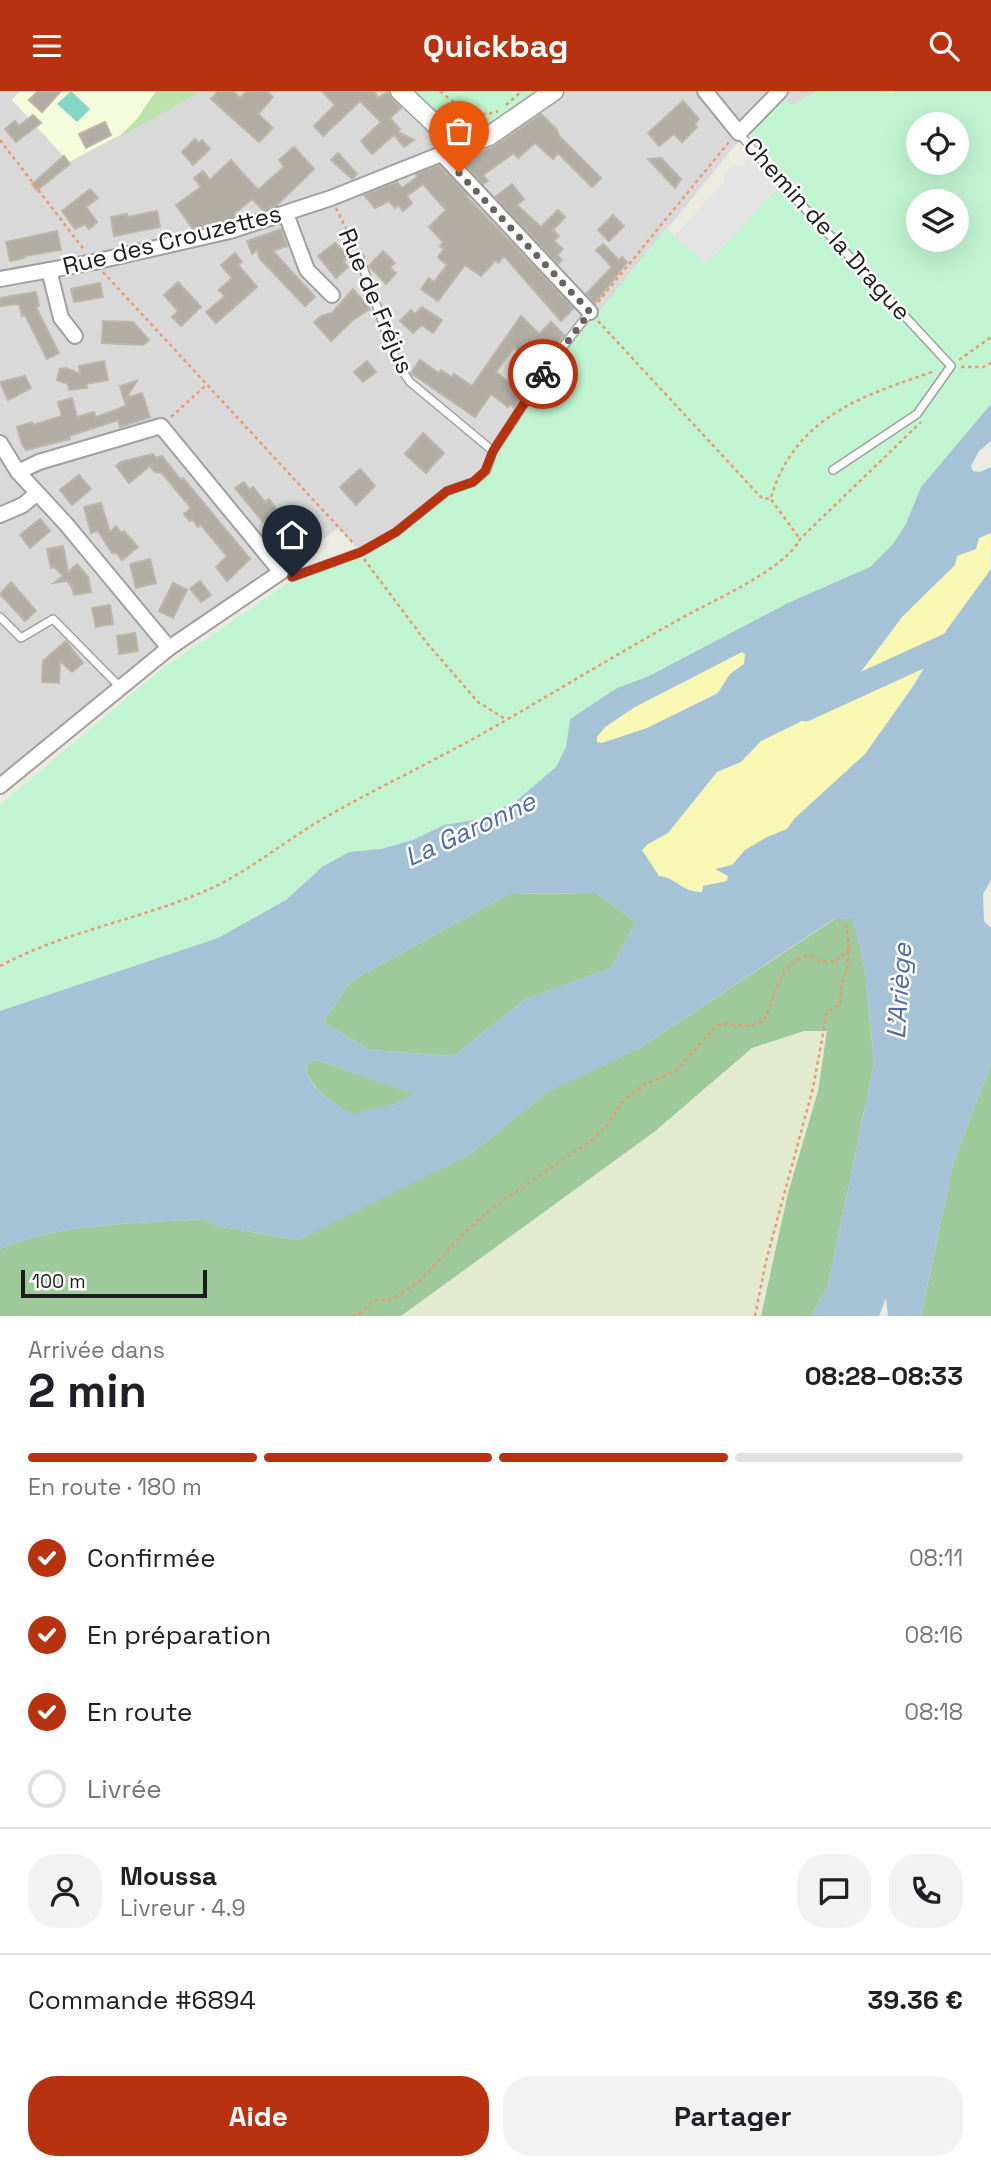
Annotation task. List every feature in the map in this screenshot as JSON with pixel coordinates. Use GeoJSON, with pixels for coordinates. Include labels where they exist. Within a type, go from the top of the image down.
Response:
{"type":"FeatureCollection","features":[{"type":"Feature","properties":{"kind":"street"},"geometry":{"type":"LineString","coordinates":[[400,91],[590,312]]}},
{"type":"Feature","properties":{"kind":"street"},"geometry":{"type":"LineString","coordinates":[[450,146],[489,136],[554,91]]}},
{"type":"Feature","properties":{"kind":"street","name":"Chemin de la Drague"},"geometry":{"type":"LineString","coordinates":[[705,91],[739,133]]}},
{"type":"Feature","properties":{"kind":"street"},"geometry":{"type":"LineString","coordinates":[[739,133],[780,91]]}},
{"type":"Feature","properties":{"kind":"street","name":"Rue des Crouzettes"},"geometry":{"type":"LineString","coordinates":[[0,279],[94,262],[230,232],[331,198],[450,146]]}},
{"type":"Feature","properties":{"kind":"street"},"geometry":{"type":"LineString","coordinates":[[286,213],[307,270],[332,295]]}},
{"type":"Feature","properties":{"kind":"street"},"geometry":{"type":"LineString","coordinates":[[49,270],[61,318],[75,336]]}},
{"type":"Feature","properties":{"kind":"street"},"geometry":{"type":"LineString","coordinates":[[0,786],[169,648],[286,575],[161,426],[39,462],[18,472]]}},
{"type":"Feature","properties":{"kind":"street"},"geometry":{"type":"LineString","coordinates":[[0,443],[36,494],[66,524],[169,648]]}},
{"type":"Feature","properties":{"kind":"street"},"geometry":{"type":"LineString","coordinates":[[0,515],[23,505],[36,494]]}},
{"type":"Feature","properties":{"kind":"lane","name":"Chemin de la Drague"},"geometry":{"type":"LineString","coordinates":[[739,133],[772,173],[951,366]]}},
{"type":"Feature","properties":{"kind":"lane","name":"Rue de Fréjus"},"geometry":{"type":"LineString","coordinates":[[359,255],[397,363],[410,382],[493,451]]}},
{"type":"Feature","properties":{"kind":"lane"},"geometry":{"type":"LineString","coordinates":[[286,575],[361,552],[396,532],[447,491],[473,482],[485,471],[493,451],[554,358],[590,312]]}},
{"type":"Feature","properties":{"kind":"lane"},"geometry":{"type":"LineString","coordinates":[[833,470],[917,414],[951,366]]}},
{"type":"Feature","properties":{"kind":"lane"},"geometry":{"type":"LineString","coordinates":[[0,617],[21,638],[53,619],[120,688]]}},
{"type":"Feature","properties":{"kind":"path"},"geometry":{"type":"LineString","coordinates":[[440,91],[462,110],[479,114],[500,110],[522,91]]}},
{"type":"Feature","properties":{"kind":"path"},"geometry":{"type":"LineString","coordinates":[[450,146],[479,114]]}},
{"type":"Feature","properties":{"kind":"path"},"geometry":{"type":"LineString","coordinates":[[739,133],[590,312],[757,493],[763,499],[770,498]]}},
{"type":"Feature","properties":{"kind":"path"},"geometry":{"type":"LineString","coordinates":[[0,140],[94,262],[361,552],[366,563],[426,642],[478,702],[507,720]]}},
{"type":"Feature","properties":{"kind":"path","name":"Rue de Fréjus"},"geometry":{"type":"LineString","coordinates":[[331,198],[359,255]]}},
{"type":"Feature","properties":{"kind":"path"},"geometry":{"type":"LineString","coordinates":[[770,498],[782,465],[794,448],[835,411],[876,391],[951,366],[991,337]]}},
{"type":"Feature","properties":{"kind":"path"},"geometry":{"type":"LineString","coordinates":[[951,366],[971,368],[991,363]]}},
{"type":"Feature","properties":{"kind":"path"},"geometry":{"type":"LineString","coordinates":[[161,426],[206,385]]}},
{"type":"Feature","properties":{"kind":"path"},"geometry":{"type":"LineString","coordinates":[[0,966],[84,931],[129,919],[212,888],[258,864],[294,836],[325,817],[507,720],[597,665],[759,576],[795,549],[800,539],[886,454],[920,425],[930,395]]}},
{"type":"Feature","properties":{"kind":"path"},"geometry":{"type":"LineString","coordinates":[[770,498],[800,539]]}},
{"type":"Feature","properties":{"kind":"path"},"geometry":{"type":"LineString","coordinates":[[755,1316],[770,1248],[813,1088],[827,1012],[838,1006],[841,1000],[841,986],[847,969],[849,931],[846,925]]}},
{"type":"Feature","properties":{"kind":"path"},"geometry":{"type":"LineString","coordinates":[[352,1316],[361,1313],[373,1301],[392,1299],[419,1282],[482,1216],[592,1140],[607,1126],[621,1103],[643,1086],[676,1071],[713,1028],[723,1023],[749,1026],[763,1022],[770,1009],[775,985],[788,968],[803,956],[836,962],[848,949]]}},
{"type":"Feature","properties":{"kind":"shaded area"},"geometry":{"type":"Polygon","coordinates":[[[0,91],[818,91],[745,129],[737,143],[599,313],[502,448],[477,472],[369,555],[338,528],[281,572],[169,648],[0,786],[0,91]]]}},
{"type":"Feature","properties":{"kind":"shaded area"},"geometry":{"type":"Polygon","coordinates":[[[20,91],[203,91],[69,162],[12,100],[20,91]]]}},
{"type":"Feature","properties":{"kind":"shaded area"},"geometry":{"type":"Polygon","coordinates":[[[71,91],[90,109],[77,122],[57,104],[71,91]]]}},
{"type":"Feature","properties":{"kind":"shaded area"},"geometry":{"type":"Polygon","coordinates":[[[156,91],[203,91],[119,137],[137,119],[156,91]]]}},
{"type":"Feature","properties":{"kind":"shaded area"},"geometry":{"type":"Polygon","coordinates":[[[409,91],[537,91],[509,118],[474,136],[454,131],[409,91]]]}},
{"type":"Feature","properties":{"kind":"shaded area"},"geometry":{"type":"Polygon","coordinates":[[[818,91],[991,91],[991,404],[921,487],[906,524],[893,544],[870,567],[788,603],[649,676],[617,688],[570,719],[566,747],[556,767],[516,801],[479,819],[444,825],[413,840],[381,849],[349,852],[322,867],[286,900],[218,938],[0,1011],[0,805],[160,670],[290,582],[369,555],[477,472],[502,448],[558,362],[666,228],[706,264],[788,177],[745,129],[783,96],[791,105],[818,91]]]}},
{"type":"Feature","properties":{"kind":"shaded area"},"geometry":{"type":"Polygon","coordinates":[[[747,153],[778,187],[706,264],[674,236],[724,182],[725,173],[732,166],[745,165],[747,153]]]}},
{"type":"Feature","properties":{"kind":"shaded area"},"geometry":{"type":"Polygon","coordinates":[[[596,893],[636,922],[611,968],[526,999],[453,1056],[370,1050],[323,1022],[351,981],[509,894],[596,893]]]}},
{"type":"Feature","properties":{"kind":"shaded area"},"geometry":{"type":"Polygon","coordinates":[[[835,919],[853,919],[865,970],[874,1063],[828,1286],[811,1316],[761,1316],[788,1193],[818,1091],[827,1031],[804,1031],[752,1048],[654,1132],[401,1316],[0,1316],[0,1249],[24,1240],[75,1229],[204,1219],[217,1226],[298,1240],[472,1153],[547,1092],[641,1047],[835,919]]]}},
{"type":"Feature","properties":{"kind":"shaded area"},"geometry":{"type":"Polygon","coordinates":[[[828,1030],[818,1091],[788,1193],[761,1316],[401,1316],[654,1132],[752,1048],[804,1031],[828,1030]]]}},
{"type":"Feature","properties":{"kind":"shaded area"},"geometry":{"type":"Polygon","coordinates":[[[314,1059],[415,1094],[395,1104],[354,1115],[318,1090],[308,1076],[305,1067],[314,1059]]]}},
{"type":"Feature","properties":{"kind":"shaded area"},"geometry":{"type":"Polygon","coordinates":[[[991,1063],[991,1316],[921,1316],[953,1164],[991,1063]]]}},
{"type":"Feature","properties":{"kind":"sand"},"geometry":{"type":"Polygon","coordinates":[[[989,533],[990,572],[948,628],[890,720],[865,754],[794,819],[787,829],[745,850],[732,865],[717,869],[728,876],[727,881],[703,886],[702,892],[690,890],[659,876],[642,850],[668,833],[717,772],[741,762],[761,741],[798,723],[884,643],[902,617],[938,578],[948,573],[957,556],[975,550],[979,538],[989,533]]]}},
{"type":"Feature","properties":{"kind":"sand"},"geometry":{"type":"Polygon","coordinates":[[[742,652],[745,654],[744,664],[730,674],[718,693],[647,728],[602,743],[597,742],[597,737],[605,727],[635,707],[742,652]]]}},
{"type":"Feature","properties":{"kind":"water","name":"L'Ariège"},"geometry":{"type":"Polygon","coordinates":[[[991,404],[991,441],[979,451],[971,466],[973,471],[980,472],[991,467],[991,533],[979,538],[976,549],[957,556],[955,565],[902,617],[851,685],[798,723],[761,741],[741,762],[717,772],[668,833],[642,850],[659,876],[689,890],[702,892],[703,886],[727,881],[728,876],[715,869],[732,865],[745,850],[787,829],[794,819],[865,754],[914,685],[948,628],[991,569],[991,880],[983,894],[984,921],[991,928],[991,1063],[953,1164],[921,1316],[888,1316],[886,1298],[879,1316],[811,1316],[828,1286],[874,1063],[865,970],[852,919],[834,919],[641,1047],[546,1093],[472,1153],[298,1240],[216,1226],[204,1219],[75,1229],[24,1240],[0,1249],[0,1011],[218,938],[286,900],[322,867],[349,852],[381,849],[413,840],[444,825],[479,819],[516,801],[556,767],[566,747],[570,719],[617,688],[649,676],[788,603],[870,567],[893,544],[906,524],[921,487],[991,404]],[[742,652],[635,707],[605,727],[597,737],[597,742],[602,743],[647,728],[718,693],[730,674],[744,664],[745,654],[742,652]],[[596,893],[509,894],[351,981],[323,1022],[370,1050],[453,1056],[526,999],[611,968],[636,922],[596,893]],[[314,1059],[305,1067],[318,1090],[354,1114],[395,1104],[414,1094],[314,1059]]]}},
{"type":"Feature","properties":{"kind":"building"},"geometry":{"type":"Polygon","coordinates":[[[38,91],[61,91],[42,112],[29,100],[38,91]]]}},
{"type":"Feature","properties":{"kind":"building"},"geometry":{"type":"Polygon","coordinates":[[[218,91],[233,91],[240,98],[247,91],[267,91],[273,97],[258,114],[273,128],[259,142],[211,99],[218,91]]]}},
{"type":"Feature","properties":{"kind":"building"},"geometry":{"type":"Polygon","coordinates":[[[322,91],[374,91],[378,98],[389,91],[392,99],[401,108],[390,118],[400,129],[398,132],[414,140],[404,147],[394,135],[372,154],[361,141],[381,122],[360,101],[323,136],[314,126],[335,105],[322,91]]]}},
{"type":"Feature","properties":{"kind":"building"},"geometry":{"type":"Polygon","coordinates":[[[683,101],[699,119],[695,124],[697,127],[682,142],[674,134],[659,146],[648,133],[683,101]]]}},
{"type":"Feature","properties":{"kind":"building"},"geometry":{"type":"Polygon","coordinates":[[[541,114],[601,178],[592,187],[558,153],[553,159],[535,143],[518,158],[514,153],[483,175],[488,181],[483,184],[462,161],[495,146],[541,114]]]}},
{"type":"Feature","properties":{"kind":"building"},"geometry":{"type":"Polygon","coordinates":[[[33,115],[41,123],[16,142],[5,129],[15,121],[19,126],[33,115]]]}},
{"type":"Feature","properties":{"kind":"building"},"geometry":{"type":"Polygon","coordinates":[[[105,122],[111,135],[86,148],[79,134],[105,122]]]}},
{"type":"Feature","properties":{"kind":"building"},"geometry":{"type":"Polygon","coordinates":[[[195,139],[199,143],[202,140],[210,149],[193,165],[182,152],[195,139]]]}},
{"type":"Feature","properties":{"kind":"building"},"geometry":{"type":"Polygon","coordinates":[[[294,147],[314,169],[276,206],[263,210],[252,199],[234,214],[235,219],[193,229],[176,205],[201,187],[194,178],[203,171],[210,180],[231,160],[258,190],[284,167],[279,160],[294,147]]]}},
{"type":"Feature","properties":{"kind":"building"},"geometry":{"type":"Polygon","coordinates":[[[338,153],[357,174],[352,179],[331,160],[338,153]]]}},
{"type":"Feature","properties":{"kind":"building"},"geometry":{"type":"Polygon","coordinates":[[[64,156],[70,164],[37,190],[32,184],[64,156]]]}},
{"type":"Feature","properties":{"kind":"building"},"geometry":{"type":"Polygon","coordinates":[[[661,158],[681,179],[675,188],[648,159],[661,158]]]}},
{"type":"Feature","properties":{"kind":"building"},"geometry":{"type":"Polygon","coordinates":[[[439,165],[574,308],[561,321],[504,256],[498,263],[496,260],[481,276],[465,265],[438,301],[421,289],[429,278],[434,282],[447,265],[438,257],[444,249],[440,246],[443,242],[429,227],[446,210],[423,184],[407,196],[412,203],[403,211],[398,205],[395,208],[389,201],[375,208],[364,195],[397,182],[402,188],[417,177],[416,174],[439,165]]]}},
{"type":"Feature","properties":{"kind":"building"},"geometry":{"type":"Polygon","coordinates":[[[512,184],[524,199],[517,205],[541,227],[558,210],[565,217],[553,230],[559,236],[554,241],[563,249],[557,255],[562,260],[558,264],[495,197],[512,184]]]}},
{"type":"Feature","properties":{"kind":"building"},"geometry":{"type":"Polygon","coordinates":[[[90,189],[98,198],[86,207],[97,222],[89,229],[85,224],[75,229],[62,211],[90,189]]]}},
{"type":"Feature","properties":{"kind":"building"},"geometry":{"type":"Polygon","coordinates":[[[157,211],[160,227],[114,236],[111,217],[127,214],[128,217],[157,211]]]}},
{"type":"Feature","properties":{"kind":"building"},"geometry":{"type":"Polygon","coordinates":[[[613,215],[624,226],[609,241],[598,230],[613,215]]]}},
{"type":"Feature","properties":{"kind":"building"},"geometry":{"type":"Polygon","coordinates":[[[281,229],[287,246],[273,251],[315,297],[305,306],[260,259],[257,250],[252,254],[247,241],[281,229]]]}},
{"type":"Feature","properties":{"kind":"building"},"geometry":{"type":"Polygon","coordinates":[[[57,231],[61,250],[10,261],[6,242],[57,231]]]}},
{"type":"Feature","properties":{"kind":"building"},"geometry":{"type":"Polygon","coordinates":[[[335,243],[349,256],[343,262],[348,267],[336,278],[318,256],[335,243]]]}},
{"type":"Feature","properties":{"kind":"building"},"geometry":{"type":"Polygon","coordinates":[[[603,244],[619,260],[622,257],[627,262],[595,303],[586,294],[612,267],[596,250],[603,244]]]}},
{"type":"Feature","properties":{"kind":"building"},"geometry":{"type":"Polygon","coordinates":[[[383,251],[395,263],[390,267],[396,273],[386,284],[369,266],[383,251]]]}},
{"type":"Feature","properties":{"kind":"building"},"geometry":{"type":"Polygon","coordinates":[[[235,253],[242,262],[238,265],[257,287],[216,323],[206,312],[225,296],[219,290],[232,278],[221,265],[235,253]]]}},
{"type":"Feature","properties":{"kind":"building"},"geometry":{"type":"Polygon","coordinates":[[[178,282],[201,307],[181,326],[172,317],[178,311],[164,295],[178,282]]]}},
{"type":"Feature","properties":{"kind":"building"},"geometry":{"type":"Polygon","coordinates":[[[100,283],[103,297],[74,302],[71,289],[100,283]]]}},
{"type":"Feature","properties":{"kind":"building"},"geometry":{"type":"Polygon","coordinates":[[[353,289],[370,309],[354,319],[331,341],[314,322],[321,316],[332,313],[353,289]]]}},
{"type":"Feature","properties":{"kind":"building"},"geometry":{"type":"Polygon","coordinates":[[[36,292],[39,306],[36,307],[59,353],[47,359],[25,315],[22,316],[19,304],[0,306],[0,298],[36,292]]]}},
{"type":"Feature","properties":{"kind":"building"},"geometry":{"type":"Polygon","coordinates":[[[422,307],[442,320],[433,333],[422,325],[413,333],[400,321],[411,310],[415,314],[422,307]]]}},
{"type":"Feature","properties":{"kind":"building"},"geometry":{"type":"Polygon","coordinates":[[[521,316],[539,334],[551,322],[564,335],[543,363],[524,344],[518,351],[514,347],[496,372],[523,395],[514,408],[510,404],[508,407],[491,394],[475,417],[411,373],[420,360],[439,373],[441,370],[452,377],[454,374],[472,386],[521,316]]]}},
{"type":"Feature","properties":{"kind":"building"},"geometry":{"type":"Polygon","coordinates":[[[103,321],[133,322],[149,340],[143,345],[102,343],[103,321]]]}},
{"type":"Feature","properties":{"kind":"building"},"geometry":{"type":"Polygon","coordinates":[[[104,361],[108,380],[86,384],[87,388],[69,390],[68,384],[57,380],[60,369],[66,368],[80,374],[79,366],[104,361]]]}},
{"type":"Feature","properties":{"kind":"building"},"geometry":{"type":"Polygon","coordinates":[[[367,361],[376,372],[363,382],[354,372],[367,361]]]}},
{"type":"Feature","properties":{"kind":"building"},"geometry":{"type":"Polygon","coordinates":[[[25,376],[31,388],[8,400],[0,382],[25,376]]]}},
{"type":"Feature","properties":{"kind":"building"},"geometry":{"type":"Polygon","coordinates":[[[137,381],[126,398],[142,393],[150,417],[120,427],[118,420],[69,436],[70,439],[26,450],[22,444],[17,427],[62,416],[58,402],[72,398],[77,417],[94,412],[96,417],[126,406],[120,386],[137,381]]]}},
{"type":"Feature","properties":{"kind":"building"},"geometry":{"type":"Polygon","coordinates":[[[423,433],[444,453],[426,473],[405,454],[423,433]]]}},
{"type":"Feature","properties":{"kind":"building"},"geometry":{"type":"Polygon","coordinates":[[[153,454],[156,458],[162,456],[181,480],[183,478],[250,559],[227,581],[216,567],[227,556],[201,525],[198,527],[184,514],[191,508],[162,473],[155,472],[150,466],[129,483],[116,466],[121,462],[153,454]]]}},
{"type":"Feature","properties":{"kind":"building"},"geometry":{"type":"Polygon","coordinates":[[[360,469],[375,486],[356,505],[340,487],[360,469]]]}},
{"type":"Feature","properties":{"kind":"building"},"geometry":{"type":"Polygon","coordinates":[[[79,475],[91,489],[72,505],[60,490],[79,475]]]}},
{"type":"Feature","properties":{"kind":"building"},"geometry":{"type":"Polygon","coordinates":[[[244,482],[250,490],[253,487],[265,502],[269,499],[277,510],[273,513],[287,531],[291,527],[298,535],[307,529],[313,537],[287,554],[276,539],[279,537],[235,488],[244,482]]]}},
{"type":"Feature","properties":{"kind":"building"},"geometry":{"type":"Polygon","coordinates":[[[101,503],[110,532],[116,526],[138,547],[122,560],[116,553],[112,553],[98,531],[91,533],[84,507],[101,503]]]}},
{"type":"Feature","properties":{"kind":"building"},"geometry":{"type":"Polygon","coordinates":[[[40,519],[50,531],[30,548],[20,535],[40,519]]]}},
{"type":"Feature","properties":{"kind":"building"},"geometry":{"type":"Polygon","coordinates":[[[63,546],[68,572],[77,564],[88,577],[91,592],[74,595],[70,580],[71,586],[67,581],[54,583],[63,576],[54,567],[51,568],[47,549],[63,546]]]}},
{"type":"Feature","properties":{"kind":"building"},"geometry":{"type":"Polygon","coordinates":[[[150,559],[156,583],[136,588],[130,564],[150,559]]]}},
{"type":"Feature","properties":{"kind":"building"},"geometry":{"type":"Polygon","coordinates":[[[200,581],[211,595],[201,602],[190,589],[200,581]]]}},
{"type":"Feature","properties":{"kind":"building"},"geometry":{"type":"Polygon","coordinates":[[[11,582],[36,611],[25,621],[0,594],[11,582]]]}},
{"type":"Feature","properties":{"kind":"building"},"geometry":{"type":"Polygon","coordinates":[[[173,583],[187,590],[173,618],[159,611],[173,583]]]}},
{"type":"Feature","properties":{"kind":"building"},"geometry":{"type":"Polygon","coordinates":[[[110,605],[113,624],[96,627],[92,608],[110,605]]]}},
{"type":"Feature","properties":{"kind":"building"},"geometry":{"type":"Polygon","coordinates":[[[135,633],[138,651],[119,654],[117,636],[135,633]]]}},
{"type":"Feature","properties":{"kind":"building"},"geometry":{"type":"Polygon","coordinates":[[[66,641],[83,663],[72,672],[60,661],[59,683],[42,682],[43,661],[66,641]]]}},
{"type":"Feature","properties":{"kind":"waterway","name":"La Garonne"},"geometry":{"type":"LineString","coordinates":[[805,710],[991,625]]}},
{"type":"Feature","properties":{"kind":"way so far"},"geometry":{"type":"LineString","coordinates":[[459,173],[590,312],[543,374]]}},
{"type":"Feature","properties":{"kind":"route"},"geometry":{"type":"LineString","coordinates":[[292,577],[361,552],[396,532],[447,491],[473,482],[485,471],[493,451],[543,374]]}}]}
